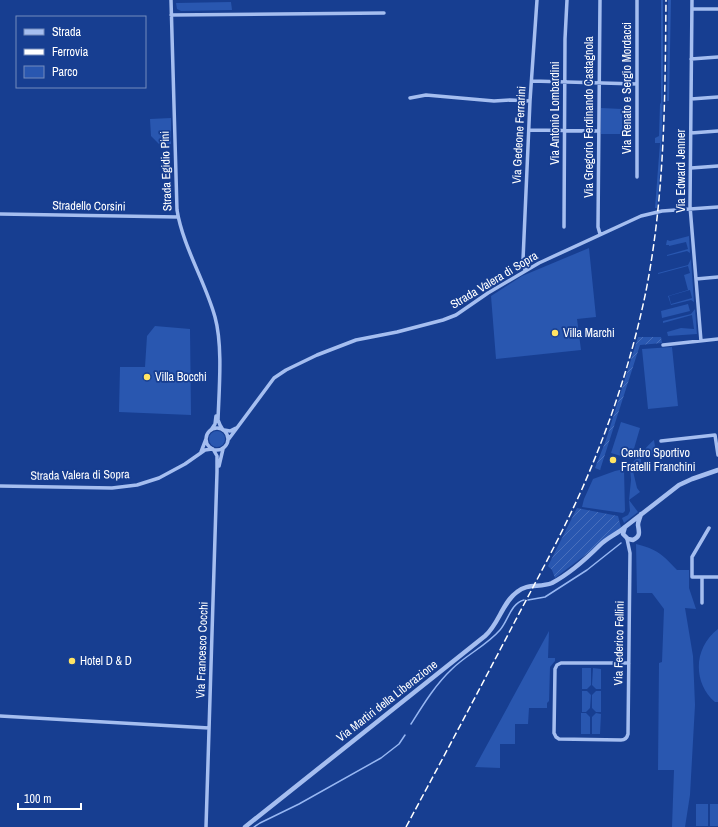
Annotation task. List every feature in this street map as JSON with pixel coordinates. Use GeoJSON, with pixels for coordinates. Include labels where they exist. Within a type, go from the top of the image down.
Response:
{"type":"FeatureCollection","features":[{"type":"Feature","properties":{"kind":"street","name":"Strada Egidio Pini"},"geometry":{"type":"LineString","coordinates":[[170,0],[176,197],[178,217],[210,300],[216,321],[219,341],[219,423],[223,430]]}},
{"type":"Feature","properties":{"kind":"street","name":"Via Gedeone Ferrarini"},"geometry":{"type":"LineString","coordinates":[[525,270],[523,260],[530,101],[537,0]]}},
{"type":"Feature","properties":{"kind":"street","name":"Via Antonio Lombardini"},"geometry":{"type":"LineString","coordinates":[[564,227],[567,0]]}},
{"type":"Feature","properties":{"kind":"street","name":"Via Gregorio Ferdinando Castagnola"},"geometry":{"type":"LineString","coordinates":[[600,0],[598,228],[600,234]]}},
{"type":"Feature","properties":{"kind":"street","name":"Via Renato e Sergio Mordacci"},"geometry":{"type":"LineString","coordinates":[[637,0],[637,177]]}},
{"type":"Feature","properties":{"kind":"street","name":"Via Edward Jenner"},"geometry":{"type":"LineString","coordinates":[[692,0],[691,209],[702,341]]}},
{"type":"Feature","properties":{"kind":"street"},"geometry":{"type":"LineString","coordinates":[[692,8],[718,9]]}},
{"type":"Feature","properties":{"kind":"street"},"geometry":{"type":"LineString","coordinates":[[171,15],[384,13]]}},
{"type":"Feature","properties":{"kind":"street"},"geometry":{"type":"LineString","coordinates":[[692,59],[718,57]]}},
{"type":"Feature","properties":{"kind":"street"},"geometry":{"type":"LineString","coordinates":[[532,81],[637,84]]}},
{"type":"Feature","properties":{"kind":"street"},"geometry":{"type":"LineString","coordinates":[[410,98],[426,95],[494,101],[530,101]]}},
{"type":"Feature","properties":{"kind":"street"},"geometry":{"type":"LineString","coordinates":[[691,99],[718,97]]}},
{"type":"Feature","properties":{"kind":"street"},"geometry":{"type":"LineString","coordinates":[[529,130],[599,131]]}},
{"type":"Feature","properties":{"kind":"street"},"geometry":{"type":"LineString","coordinates":[[691,133],[718,131]]}},
{"type":"Feature","properties":{"kind":"street"},"geometry":{"type":"LineString","coordinates":[[691,168],[718,166]]}},
{"type":"Feature","properties":{"kind":"street","name":"Strada Valera di Sopra"},"geometry":{"type":"LineString","coordinates":[[0,486],[112,488],[131,486],[164,476],[207,449],[219,450],[225,447],[237,427],[272,381],[286,370],[346,343],[397,332],[443,320],[456,315],[525,270],[600,234],[649,214],[662,211],[718,207]]}},
{"type":"Feature","properties":{"kind":"street","name":"Stradello Corsini"},"geometry":{"type":"LineString","coordinates":[[0,214],[178,217]]}},
{"type":"Feature","properties":{"kind":"street"},"geometry":{"type":"LineString","coordinates":[[696,279],[718,277]]}},
{"type":"Feature","properties":{"kind":"street"},"geometry":{"type":"LineString","coordinates":[[662,345],[718,339]]}},
{"type":"Feature","properties":{"kind":"street","name":"Strada Egidio Pini"},"geometry":{"type":"LineString","coordinates":[[210,431],[215,424],[218,405]]}},
{"type":"Feature","properties":{"kind":"street"},"geometry":{"type":"LineString","coordinates":[[210,431],[216,428],[230,431],[237,427]]}},
{"type":"Feature","properties":{"kind":"street"},"geometry":{"type":"LineString","coordinates":[[223,430],[228,436],[228,440]]}},
{"type":"Feature","properties":{"kind":"street","name":"Strada Valera di Sopra"},"geometry":{"type":"LineString","coordinates":[[200,453],[210,431]]}},
{"type":"Feature","properties":{"kind":"street"},"geometry":{"type":"LineString","coordinates":[[661,441],[715,434],[718,455]]}},
{"type":"Feature","properties":{"kind":"street"},"geometry":{"type":"LineString","coordinates":[[207,438],[207,443],[212,449]]}},
{"type":"Feature","properties":{"kind":"street","name":"Via Francesco Cocchi"},"geometry":{"type":"LineString","coordinates":[[217,473],[221,453],[225,447]]}},
{"type":"Feature","properties":{"kind":"street","name":"Via Francesco Cocchi"},"geometry":{"type":"LineString","coordinates":[[206,827],[217,473],[217,456],[212,449]]}},
{"type":"Feature","properties":{"kind":"street"},"geometry":{"type":"LineString","coordinates":[[597,549],[610,537],[678,485],[692,478],[718,470]]}},
{"type":"Feature","properties":{"kind":"street"},"geometry":{"type":"LineString","coordinates":[[597,549],[616,537],[621,536],[632,540],[636,538],[640,534],[638,522],[641,514]]}},
{"type":"Feature","properties":{"kind":"street"},"geometry":{"type":"LineString","coordinates":[[626,526],[635,524],[639,528]]}},
{"type":"Feature","properties":{"kind":"street"},"geometry":{"type":"LineString","coordinates":[[626,526],[623,532],[627,539]]}},
{"type":"Feature","properties":{"kind":"street"},"geometry":{"type":"LineString","coordinates":[[709,528],[692,557],[692,577],[718,577]]}},
{"type":"Feature","properties":{"kind":"street","name":"Via Federico Fellini"},"geometry":{"type":"LineString","coordinates":[[630,553],[636,538]]}},
{"type":"Feature","properties":{"kind":"street","name":"Via Federico Fellini"},"geometry":{"type":"LineString","coordinates":[[627,539],[630,553],[629,664],[628,734],[627,737],[623,740],[559,739],[555,737],[555,668],[557,664],[629,664]]}},
{"type":"Feature","properties":{"kind":"street","name":"Via Martiri della Liberazione"},"geometry":{"type":"LineString","coordinates":[[245,827],[485,636],[494,626],[513,595],[521,589],[533,586],[542,586],[564,576],[597,549]]}},
{"type":"Feature","properties":{"kind":"street"},"geometry":{"type":"LineString","coordinates":[[702,577],[702,603]]}},
{"type":"Feature","properties":{"kind":"street"},"geometry":{"type":"LineString","coordinates":[[0,716],[209,728]]}},
{"type":"Feature","properties":{"kind":"green space"},"geometry":{"type":"Polygon","coordinates":[[[661,0],[663,0],[662,130],[657,208],[655,208],[660,143],[655,143],[655,138],[659,136],[661,103],[661,0]]]}},
{"type":"Feature","properties":{"kind":"green space"},"geometry":{"type":"Polygon","coordinates":[[[668,0],[671,0],[669,101],[667,101],[668,0]]]}},
{"type":"Feature","properties":{"kind":"green space"},"geometry":{"type":"Polygon","coordinates":[[[231,2],[232,10],[181,11],[177,9],[176,3],[231,2]]]}},
{"type":"Feature","properties":{"kind":"green space"},"geometry":{"type":"Polygon","coordinates":[[[601,108],[622,109],[622,134],[601,134],[601,108]]]}},
{"type":"Feature","properties":{"kind":"green space"},"geometry":{"type":"Polygon","coordinates":[[[171,118],[171,144],[159,144],[151,136],[150,119],[171,118]]]}},
{"type":"Feature","properties":{"kind":"green space"},"geometry":{"type":"Polygon","coordinates":[[[689,236],[690,253],[687,251],[667,256],[688,249],[686,242],[669,246],[666,245],[667,240],[670,241],[689,236]]]}},
{"type":"Feature","properties":{"kind":"green space"},"geometry":{"type":"Polygon","coordinates":[[[589,248],[596,317],[577,319],[581,350],[496,359],[491,296],[522,276],[589,248]]]}},
{"type":"Feature","properties":{"kind":"green space"},"geometry":{"type":"Polygon","coordinates":[[[691,259],[694,302],[691,300],[671,305],[668,296],[688,290],[684,275],[690,273],[688,266],[658,273],[688,265],[691,259]],[[690,290],[669,296],[671,304],[692,298],[690,290]]]}},
{"type":"Feature","properties":{"kind":"green space"},"geometry":{"type":"Polygon","coordinates":[[[688,304],[690,311],[662,318],[661,311],[688,304]]]}},
{"type":"Feature","properties":{"kind":"green space"},"geometry":{"type":"Polygon","coordinates":[[[695,309],[697,334],[668,336],[667,332],[681,328],[694,329],[692,315],[663,323],[663,321],[691,314],[695,309]]]}},
{"type":"Feature","properties":{"kind":"green space"},"geometry":{"type":"Polygon","coordinates":[[[155,326],[190,329],[191,415],[119,412],[120,367],[145,367],[147,336],[155,326]]]}},
{"type":"Feature","properties":{"kind":"green space"},"geometry":{"type":"Polygon","coordinates":[[[638,337],[661,337],[662,343],[640,345],[600,470],[595,468],[606,440],[638,337]]]}},
{"type":"Feature","properties":{"kind":"green space"},"geometry":{"type":"Polygon","coordinates":[[[672,347],[678,406],[648,409],[642,349],[672,347]]]}},
{"type":"Feature","properties":{"kind":"green space"},"geometry":{"type":"Polygon","coordinates":[[[621,422],[640,428],[631,459],[611,453],[621,422]]]}},
{"type":"Feature","properties":{"kind":"green space"},"geometry":{"type":"Polygon","coordinates":[[[217,431],[224,436],[225,439],[220,446],[217,447],[210,442],[209,439],[214,432],[217,431]]]}},
{"type":"Feature","properties":{"kind":"green space"},"geometry":{"type":"Polygon","coordinates":[[[654,440],[656,454],[641,456],[641,464],[632,467],[637,488],[640,492],[629,500],[631,480],[630,466],[654,440]]]}},
{"type":"Feature","properties":{"kind":"green space"},"geometry":{"type":"Polygon","coordinates":[[[624,469],[625,511],[623,513],[582,507],[593,479],[624,469]]]}},
{"type":"Feature","properties":{"kind":"green space"},"geometry":{"type":"Polygon","coordinates":[[[629,500],[638,512],[624,523],[622,518],[628,515],[630,511],[629,500]]]}},
{"type":"Feature","properties":{"kind":"green space"},"geometry":{"type":"Polygon","coordinates":[[[577,508],[618,516],[621,527],[555,578],[552,570],[548,566],[577,508]]]}},
{"type":"Feature","properties":{"kind":"green space"},"geometry":{"type":"Polygon","coordinates":[[[636,544],[655,550],[668,560],[677,570],[689,570],[689,588],[696,609],[685,608],[693,656],[695,705],[690,795],[685,827],[672,827],[674,770],[658,770],[659,663],[662,662],[664,609],[652,593],[637,593],[636,544]]]}},
{"type":"Feature","properties":{"kind":"green space"},"geometry":{"type":"Polygon","coordinates":[[[718,629],[718,702],[715,702],[702,685],[699,665],[700,655],[704,645],[710,636],[718,629]]]}},
{"type":"Feature","properties":{"kind":"green space"},"geometry":{"type":"Polygon","coordinates":[[[549,631],[548,658],[555,658],[555,661],[550,667],[549,701],[547,703],[547,708],[529,708],[528,724],[515,724],[515,744],[500,744],[500,768],[475,767],[549,631]]]}},
{"type":"Feature","properties":{"kind":"green space"},"geometry":{"type":"Polygon","coordinates":[[[582,668],[591,668],[591,685],[587,689],[582,689],[582,668]]]}},
{"type":"Feature","properties":{"kind":"green space"},"geometry":{"type":"Polygon","coordinates":[[[593,668],[601,669],[601,689],[596,689],[592,685],[593,668]]]}},
{"type":"Feature","properties":{"kind":"green space"},"geometry":{"type":"Polygon","coordinates":[[[582,691],[587,691],[591,695],[590,708],[586,712],[582,712],[582,691]]]}},
{"type":"Feature","properties":{"kind":"green space"},"geometry":{"type":"Polygon","coordinates":[[[596,691],[601,691],[601,712],[596,712],[592,708],[592,695],[596,691]]]}},
{"type":"Feature","properties":{"kind":"green space"},"geometry":{"type":"Polygon","coordinates":[[[581,713],[586,713],[590,717],[590,734],[581,734],[581,713]]]}},
{"type":"Feature","properties":{"kind":"green space"},"geometry":{"type":"Polygon","coordinates":[[[596,713],[601,714],[600,734],[592,734],[592,717],[596,713]]]}},
{"type":"Feature","properties":{"kind":"green space"},"geometry":{"type":"Polygon","coordinates":[[[696,804],[708,804],[708,826],[696,826],[696,804]]]}},
{"type":"Feature","properties":{"kind":"green space"},"geometry":{"type":"Polygon","coordinates":[[[710,804],[718,804],[718,826],[710,826],[710,804]]]}},
{"type":"Feature","properties":{"kind":"waterway"},"geometry":{"type":"LineString","coordinates":[[528,600],[545,597],[587,570],[621,543]]}},
{"type":"Feature","properties":{"kind":"waterway"},"geometry":{"type":"LineString","coordinates":[[411,724],[430,695],[446,675],[494,636],[503,626],[513,608],[524,600]]}},
{"type":"Feature","properties":{"kind":"waterway"},"geometry":{"type":"LineString","coordinates":[[254,827],[299,804],[381,758],[399,744],[405,735]]}},
{"type":"Feature","properties":{"kind":"railway"},"geometry":{"type":"LineString","coordinates":[[406,827],[566,524],[602,441],[627,367],[646,291],[657,218],[663,146],[666,0]]}},
{"type":"Feature","properties":{"kind":"place","name":"Villa Marchi"},"geometry":{"type":"Point","coordinates":[555,333]}},
{"type":"Feature","properties":{"kind":"place","name":"Villa Bocchi"},"geometry":{"type":"Point","coordinates":[147,377]}},
{"type":"Feature","properties":{"kind":"place","name":"Centro Sportivo Fratelli Franchini"},"geometry":{"type":"Point","coordinates":[613,460]}},
{"type":"Feature","properties":{"kind":"place","name":"Hotel D & D"},"geometry":{"type":"Point","coordinates":[72,661]}}]}
